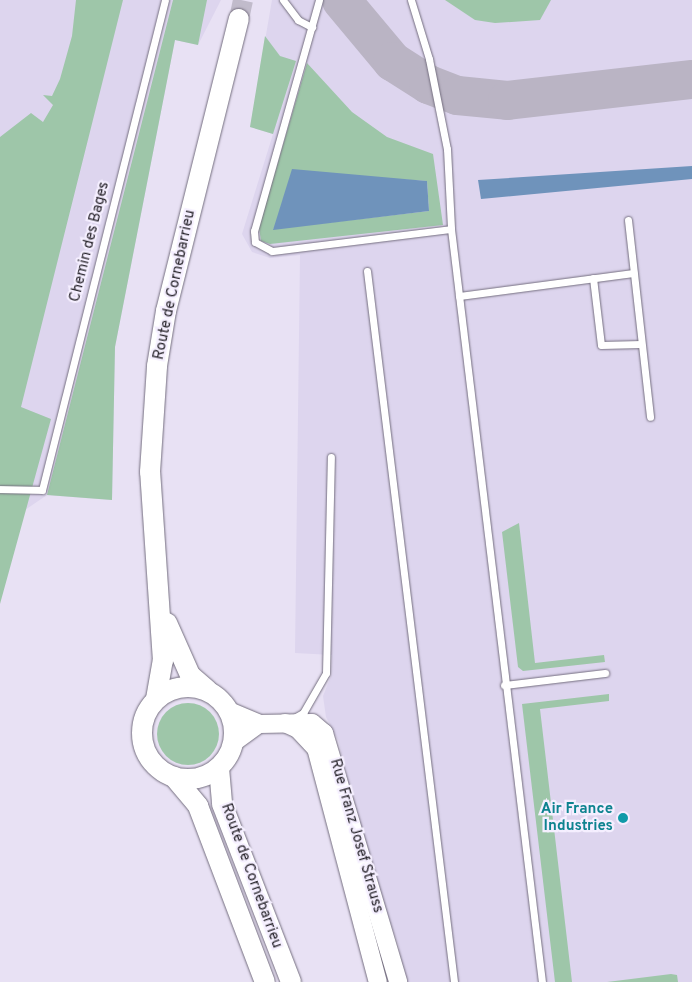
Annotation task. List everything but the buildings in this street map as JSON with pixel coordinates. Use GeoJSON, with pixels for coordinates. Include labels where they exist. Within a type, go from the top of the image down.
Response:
{"type":"FeatureCollection","features":[{"type":"Feature","properties":{"kind":"main road","name":"Route de Cornebarrieu"},"geometry":{"type":"LineString","coordinates":[[156,699],[163,661],[156,587],[150,472],[157,366],[166,311],[239,19]]}},
{"type":"Feature","properties":{"kind":"main road","name":"Route de Cornebarrieu"},"geometry":{"type":"LineString","coordinates":[[156,587],[179,657],[190,676],[207,690]]}},
{"type":"Feature","properties":{"kind":"main road"},"geometry":{"type":"LineString","coordinates":[[180,687],[207,690],[229,711],[234,742],[219,768],[198,779],[174,777],[154,764],[143,743],[147,712],[156,699],[180,687]]}},
{"type":"Feature","properties":{"kind":"main road","name":"Route de Cornebarrieu"},"geometry":{"type":"LineString","coordinates":[[219,768],[222,804],[291,982]]}},
{"type":"Feature","properties":{"kind":"main road","name":"Route de Cornebarrieu"},"geometry":{"type":"LineString","coordinates":[[174,777],[198,806],[265,982]]}},
{"type":"Feature","properties":{"kind":"street","name":"Rue Franz Josef Strauss"},"geometry":{"type":"LineString","coordinates":[[229,711],[259,724],[312,723],[331,747],[398,982]]}},
{"type":"Feature","properties":{"kind":"street","name":"Rue Franz Josef Strauss"},"geometry":{"type":"LineString","coordinates":[[285,723],[298,729],[316,748],[378,982]]}},
{"type":"Feature","properties":{"kind":"street"},"geometry":{"type":"LineString","coordinates":[[234,742],[259,724]]}},
{"type":"Feature","properties":{"kind":"lane","name":"Chemin des Bages"},"geometry":{"type":"LineString","coordinates":[[0,489],[42,490],[165,0]]}},
{"type":"Feature","properties":{"kind":"lane"},"geometry":{"type":"LineString","coordinates":[[283,0],[298,20],[312,27]]}},
{"type":"Feature","properties":{"kind":"lane"},"geometry":{"type":"LineString","coordinates":[[319,0],[254,230],[255,242],[272,251],[451,229]]}},
{"type":"Feature","properties":{"kind":"lane"},"geometry":{"type":"LineString","coordinates":[[411,0],[440,103],[451,229],[504,685],[542,982]]}},
{"type":"Feature","properties":{"kind":"lane"},"geometry":{"type":"LineString","coordinates":[[628,220],[650,417]]}},
{"type":"Feature","properties":{"kind":"lane"},"geometry":{"type":"LineString","coordinates":[[367,271],[447,949],[454,982]]}},
{"type":"Feature","properties":{"kind":"lane"},"geometry":{"type":"LineString","coordinates":[[459,296],[633,273]]}},
{"type":"Feature","properties":{"kind":"lane"},"geometry":{"type":"LineString","coordinates":[[592,278],[602,345],[641,344]]}},
{"type":"Feature","properties":{"kind":"lane"},"geometry":{"type":"LineString","coordinates":[[285,723],[303,713],[326,673],[331,457]]}},
{"type":"Feature","properties":{"kind":"lane"},"geometry":{"type":"LineString","coordinates":[[504,685],[604,673]]}},
{"type":"Feature","properties":{"kind":"shaded area"},"geometry":{"type":"Polygon","coordinates":[[[0,0],[221,0],[198,45],[175,40],[115,347],[112,500],[47,495],[25,510],[0,508],[0,0]]]}},
{"type":"Feature","properties":{"kind":"shaded area"},"geometry":{"type":"Polygon","coordinates":[[[272,0],[692,0],[692,982],[401,982],[399,947],[352,813],[339,742],[326,717],[323,696],[331,676],[332,655],[295,653],[300,255],[270,258],[252,252],[242,234],[273,134],[250,127],[272,0]]]}},
{"type":"Feature","properties":{"kind":"green space"},"geometry":{"type":"Polygon","coordinates":[[[76,0],[123,0],[21,407],[51,419],[0,604],[0,137],[31,113],[43,122],[53,105],[43,95],[52,96],[60,79],[72,36],[76,0]]]}},
{"type":"Feature","properties":{"kind":"green space"},"geometry":{"type":"Polygon","coordinates":[[[173,0],[207,0],[198,45],[175,40],[115,347],[112,500],[47,495],[173,0]]]}},
{"type":"Feature","properties":{"kind":"green space"},"geometry":{"type":"Polygon","coordinates":[[[445,0],[551,0],[540,20],[495,23],[475,20],[445,0]]]}},
{"type":"Feature","properties":{"kind":"green space"},"geometry":{"type":"Polygon","coordinates":[[[265,36],[280,56],[296,61],[273,134],[250,127],[265,36]]]}},
{"type":"Feature","properties":{"kind":"green space"},"geometry":{"type":"Polygon","coordinates":[[[307,63],[352,112],[387,137],[433,154],[443,225],[270,244],[261,241],[259,227],[307,63]],[[378,178],[273,229],[429,211],[427,181],[378,178]]]}},
{"type":"Feature","properties":{"kind":"green space"},"geometry":{"type":"Polygon","coordinates":[[[519,523],[535,663],[604,655],[605,662],[523,671],[518,667],[502,532],[519,523]]]}},
{"type":"Feature","properties":{"kind":"green space"},"geometry":{"type":"Polygon","coordinates":[[[609,694],[609,701],[540,709],[572,982],[555,982],[522,704],[609,694]]]}},
{"type":"Feature","properties":{"kind":"green space"},"geometry":{"type":"Polygon","coordinates":[[[182,703],[194,703],[210,712],[217,722],[219,734],[217,746],[210,756],[194,765],[182,765],[171,760],[162,751],[157,740],[157,728],[162,717],[171,708],[182,703]]]}},
{"type":"Feature","properties":{"kind":"green space"},"geometry":{"type":"Polygon","coordinates":[[[671,974],[677,975],[678,982],[607,982],[671,974]]]}},
{"type":"Feature","properties":{"kind":"water"},"geometry":{"type":"Polygon","coordinates":[[[692,166],[692,179],[481,199],[478,180],[692,166]]]}},
{"type":"Feature","properties":{"kind":"water"},"geometry":{"type":"Polygon","coordinates":[[[292,169],[427,181],[429,211],[273,230],[292,169]]]}},
{"type":"Feature","properties":{"kind":"taxiway"},"geometry":{"type":"LineString","coordinates":[[341,0],[392,61],[428,84],[457,95],[507,100],[692,79]]}},
{"type":"Feature","properties":{"kind":"tunnel"},"geometry":{"type":"LineString","coordinates":[[239,19],[243,0]]}},
{"type":"Feature","properties":{"kind":"place","name":"Air France Industries"},"geometry":{"type":"Point","coordinates":[623,818]}}]}
